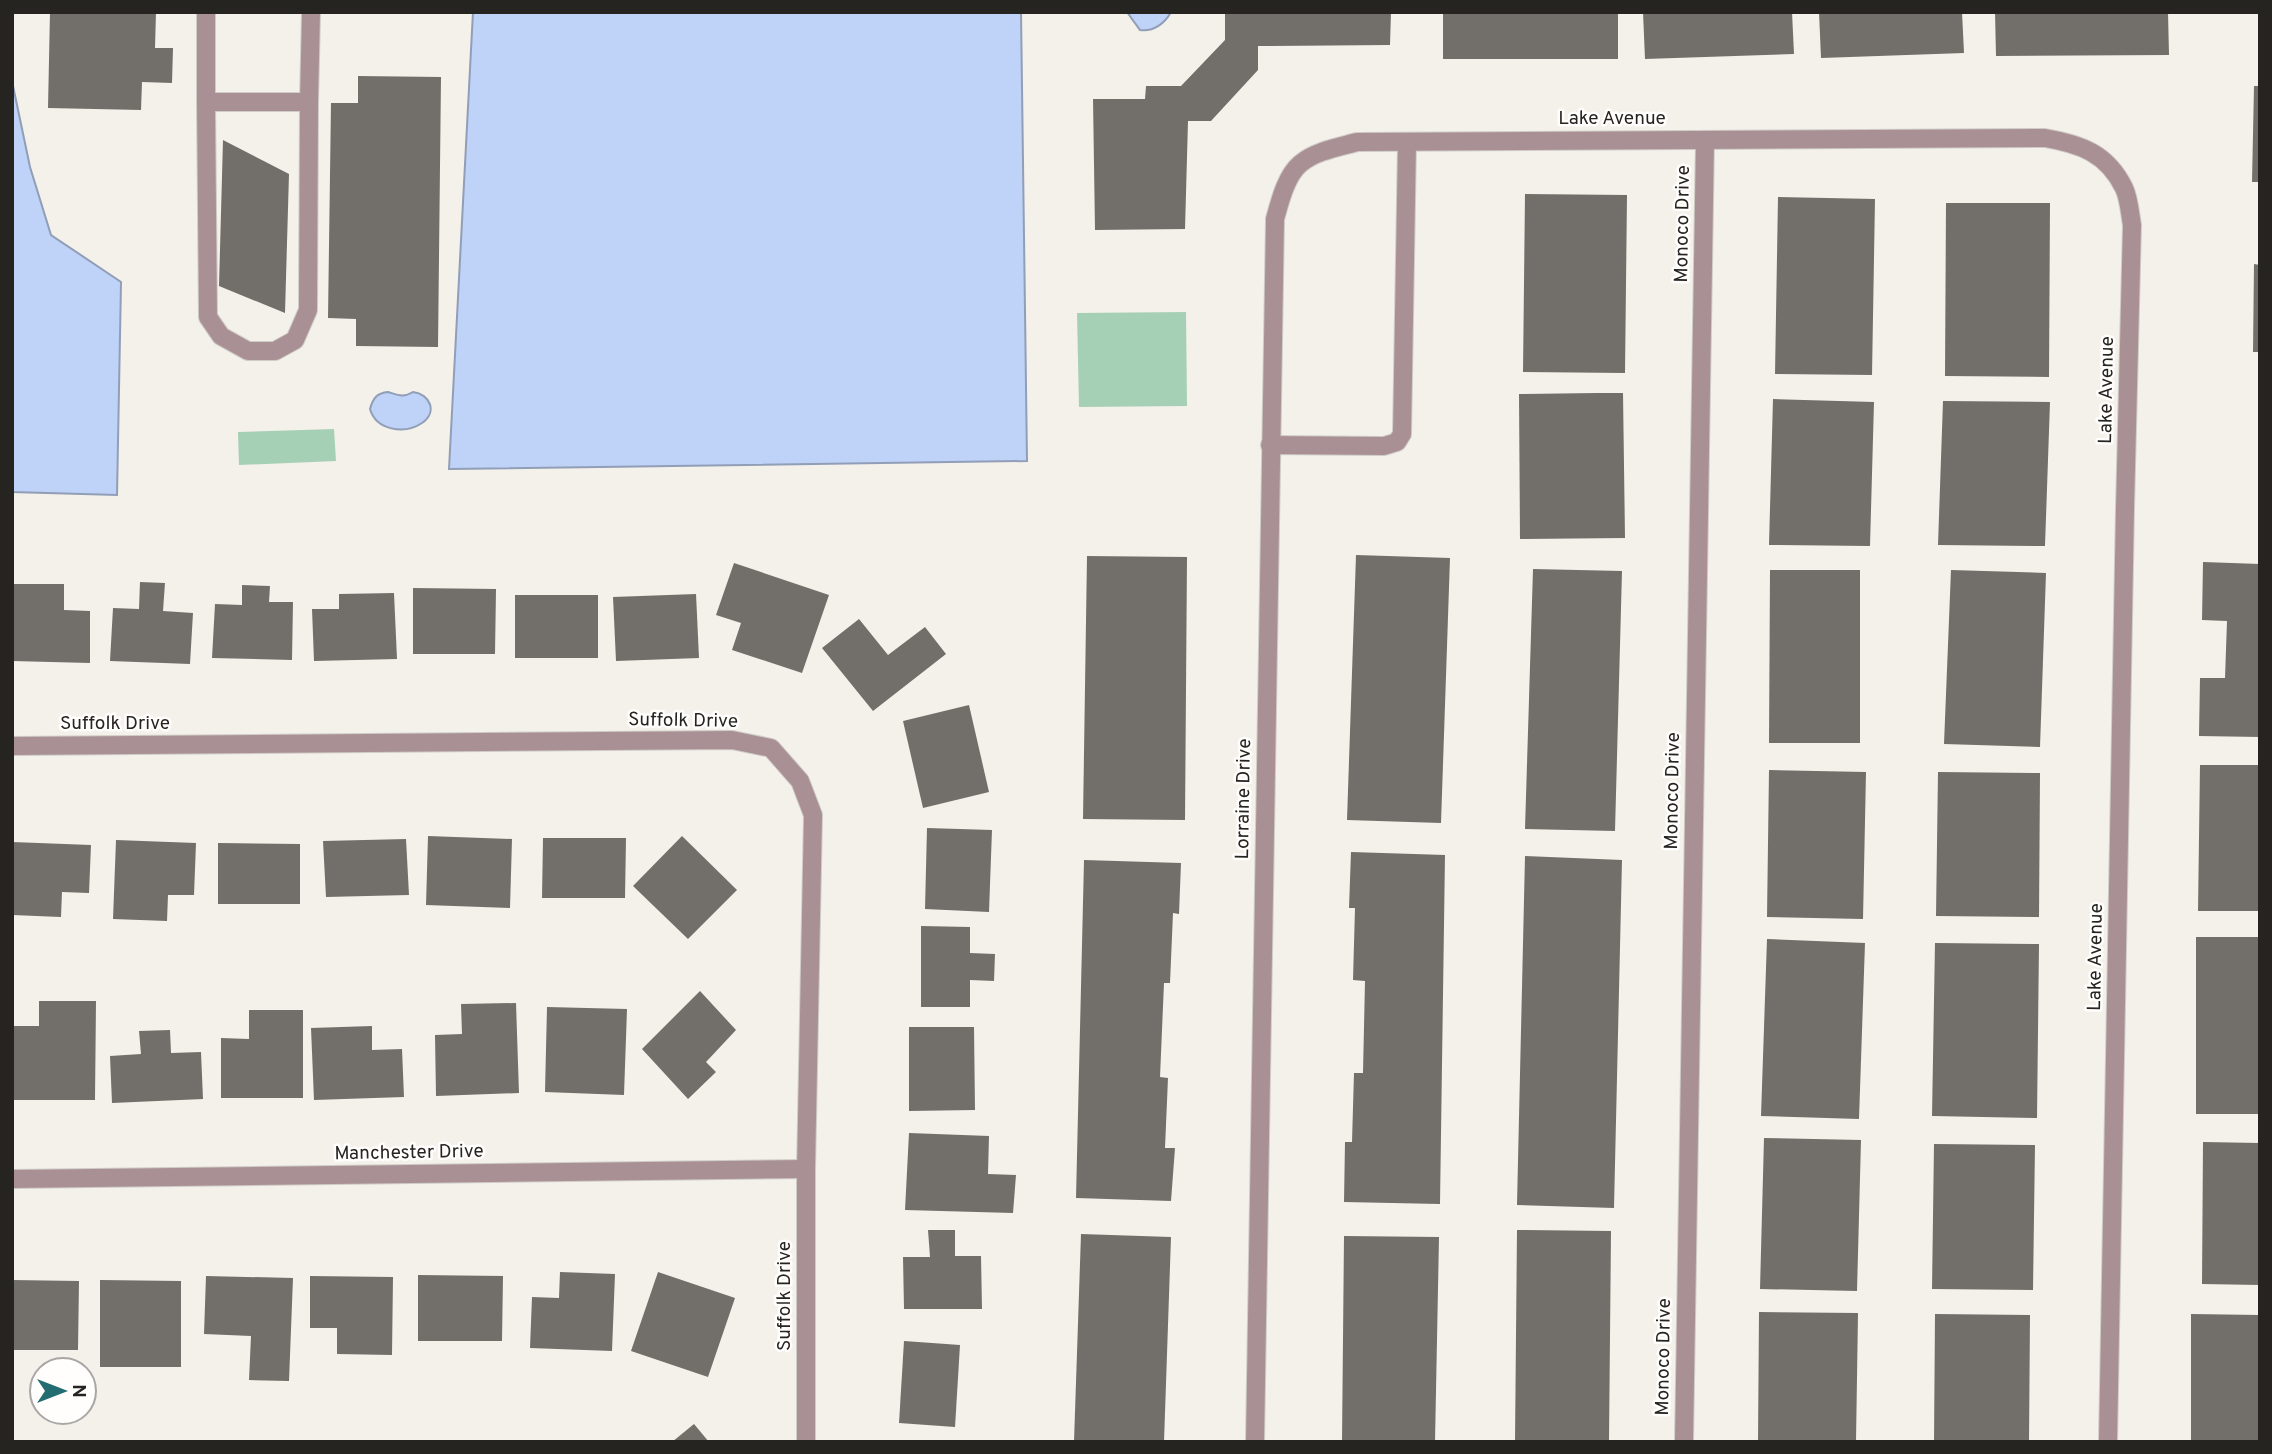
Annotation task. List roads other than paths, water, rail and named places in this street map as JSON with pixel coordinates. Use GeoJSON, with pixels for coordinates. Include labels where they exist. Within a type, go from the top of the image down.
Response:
{"type":"FeatureCollection","features":[{"type":"Feature","properties":{"kind":"street"},"geometry":{"type":"LineString","coordinates":[[206,12],[208,317],[221,336],[248,351],[275,351],[295,340],[308,310],[311,12]]}},
{"type":"Feature","properties":{"kind":"street"},"geometry":{"type":"LineString","coordinates":[[206,102],[309,102]]}},
{"type":"Feature","properties":{"kind":"street","name":"Lake Avenue"},"geometry":{"type":"LineString","coordinates":[[1300,164],[1326,150],[1357,142],[2045,138],[2075,143],[2105,160],[2125,189],[2132,225],[2108,1442]]}},
{"type":"Feature","properties":{"kind":"street","name":"Monoco Drive"},"geometry":{"type":"LineString","coordinates":[[1684,1442],[1705,140]]}},
{"type":"Feature","properties":{"kind":"street"},"geometry":{"type":"LineString","coordinates":[[1270,445],[1384,446],[1397,442],[1402,433],[1407,142]]}},
{"type":"Feature","properties":{"kind":"street","name":"Lorraine Drive"},"geometry":{"type":"LineString","coordinates":[[1255,1442],[1275,219],[1284,188],[1300,164]]}},
{"type":"Feature","properties":{"kind":"street","name":"Suffolk Drive"},"geometry":{"type":"LineString","coordinates":[[12,746],[732,740],[771,748],[800,781],[813,815],[806,1169],[806,1442]]}},
{"type":"Feature","properties":{"kind":"street","name":"Manchester Drive"},"geometry":{"type":"LineString","coordinates":[[12,1179],[806,1169]]}},
{"type":"Feature","properties":{"kind":"water"},"geometry":{"type":"Polygon","coordinates":[[[473,12],[1021,12],[1027,461],[449,469],[473,12]]]}},
{"type":"Feature","properties":{"kind":"water"},"geometry":{"type":"Polygon","coordinates":[[[1127,12],[1171,12],[1158,26],[1150,30],[1140,30],[1127,12]]]}},
{"type":"Feature","properties":{"kind":"water"},"geometry":{"type":"Polygon","coordinates":[[[12,81],[30,167],[51,235],[121,282],[117,495],[12,492],[12,81]]]}},
{"type":"Feature","properties":{"kind":"water"},"geometry":{"type":"Polygon","coordinates":[[[388,392],[403,395],[413,392],[424,396],[431,409],[427,419],[407,429],[391,428],[378,422],[370,409],[371,405],[378,395],[388,392]]]}}]}
